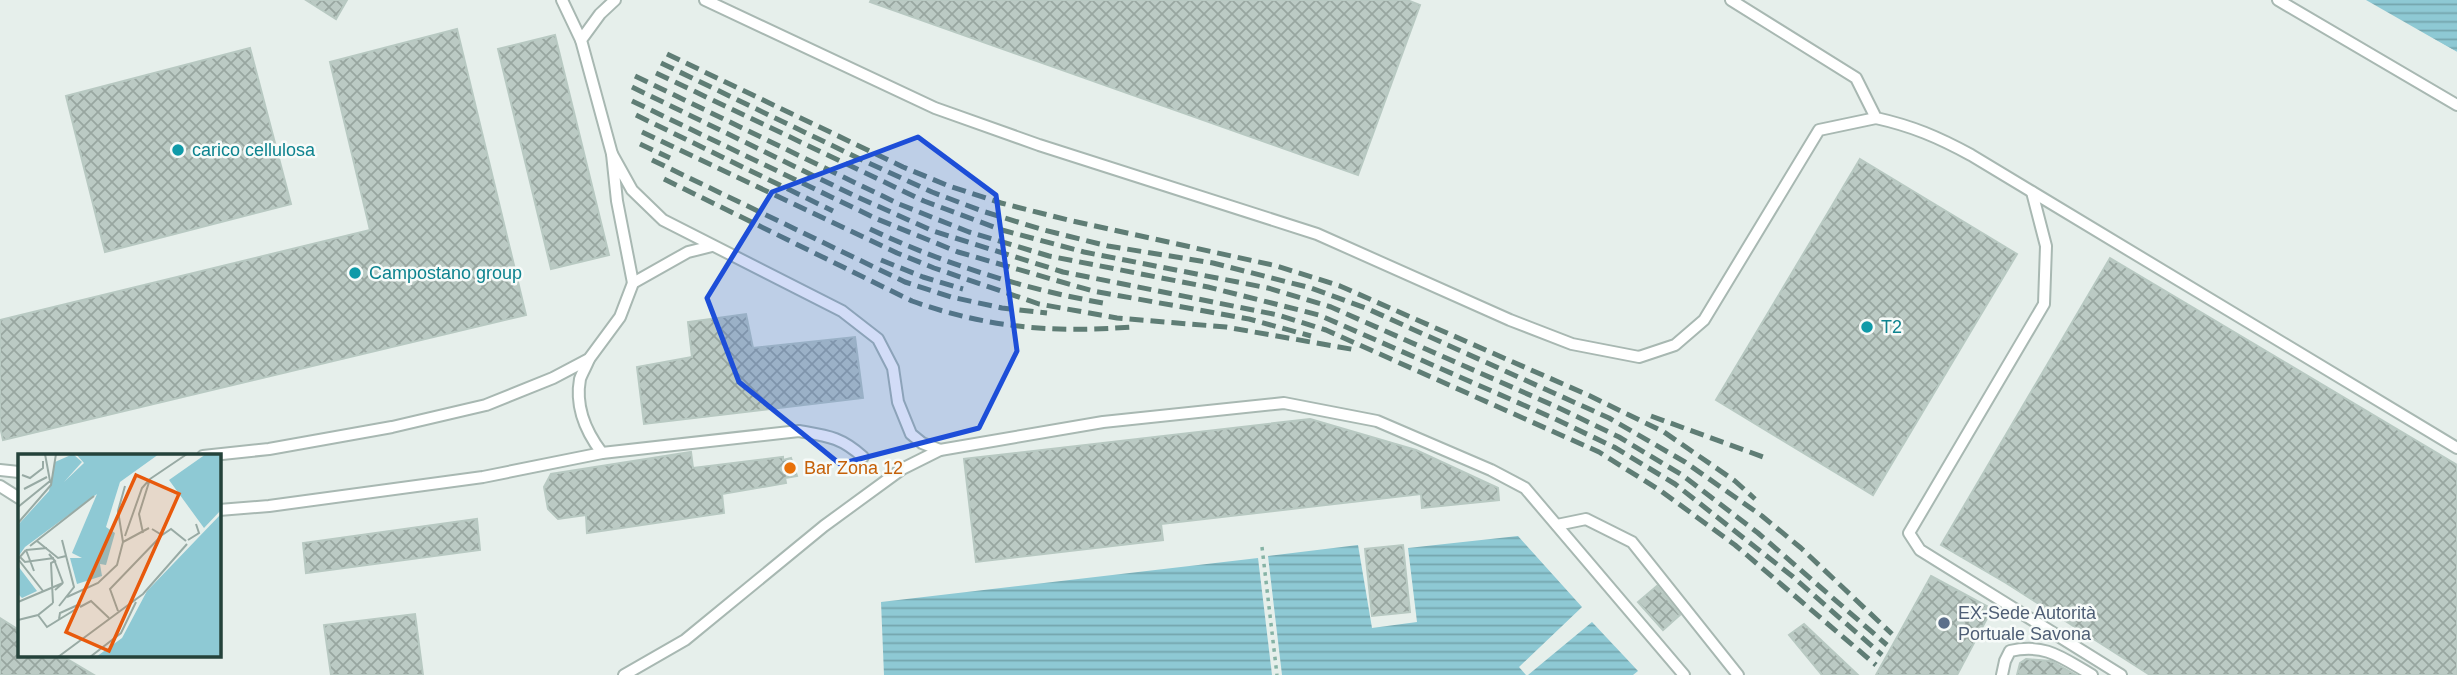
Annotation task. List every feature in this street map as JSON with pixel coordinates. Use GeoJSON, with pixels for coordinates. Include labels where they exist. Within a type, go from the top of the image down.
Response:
{"type":"FeatureCollection","features":[{"type":"Feature","properties":{"kind":"lane"},"geometry":{"type":"LineString","coordinates":[[562,0],[581,40],[612,154],[617,201],[633,284],[620,317],[590,359],[580,379],[580,410],[589,436],[602,453]]}},
{"type":"Feature","properties":{"kind":"lane"},"geometry":{"type":"LineString","coordinates":[[581,40],[600,14],[615,0]]}},
{"type":"Feature","properties":{"kind":"lane"},"geometry":{"type":"LineString","coordinates":[[705,0],[934,108],[1039,145],[1317,234],[1510,320],[1572,344],[1639,357],[1675,345],[1704,320],[1819,130],[1876,118],[1903,124],[1932,134],[2032,191],[2457,447]]}},
{"type":"Feature","properties":{"kind":"lane"},"geometry":{"type":"LineString","coordinates":[[1731,0],[1856,78],[1876,118]]}},
{"type":"Feature","properties":{"kind":"lane"},"geometry":{"type":"LineString","coordinates":[[2278,0],[2457,105]]}},
{"type":"Feature","properties":{"kind":"lane"},"geometry":{"type":"LineString","coordinates":[[612,154],[632,190],[663,220],[842,311],[878,339],[893,368],[898,402],[911,434],[922,443],[940,450]]}},
{"type":"Feature","properties":{"kind":"lane"},"geometry":{"type":"LineString","coordinates":[[2032,191],[2046,246],[2044,304],[1909,533],[1920,550],[2121,675]]}},
{"type":"Feature","properties":{"kind":"lane"},"geometry":{"type":"LineString","coordinates":[[633,284],[688,252],[712,246]]}},
{"type":"Feature","properties":{"kind":"lane"},"geometry":{"type":"LineString","coordinates":[[220,454],[269,449],[391,427],[486,405],[553,378],[590,359]]}},
{"type":"Feature","properties":{"kind":"lane"},"geometry":{"type":"LineString","coordinates":[[624,675],[685,640],[824,526],[890,477],[940,450],[1103,422],[1284,403],[1377,421],[1491,470],[1525,488],[1684,675]]}},
{"type":"Feature","properties":{"kind":"lane"},"geometry":{"type":"LineString","coordinates":[[220,510],[269,506],[483,477],[602,453],[799,431],[826,435],[847,443],[863,457]]}},
{"type":"Feature","properties":{"kind":"lane"},"geometry":{"type":"LineString","coordinates":[[0,470],[18,472]]}},
{"type":"Feature","properties":{"kind":"lane"},"geometry":{"type":"LineString","coordinates":[[0,486],[18,497]]}},
{"type":"Feature","properties":{"kind":"lane"},"geometry":{"type":"LineString","coordinates":[[1556,525],[1586,519],[1632,542],[1738,675]]}},
{"type":"Feature","properties":{"kind":"lane"},"geometry":{"type":"LineString","coordinates":[[2002,675],[2010,651],[2029,647],[2054,653],[2092,675]]}},
{"type":"Feature","properties":{"kind":"path"},"geometry":{"type":"LineString","coordinates":[[1262,547],[1277,675]]}},
{"type":"Feature","properties":{"kind":"highlighted area"},"geometry":{"type":"Polygon","coordinates":[[[918,137],[996,195],[1017,351],[979,428],[840,464],[739,382],[707,298],[772,192],[918,137]]]}},
{"type":"Feature","properties":{"kind":"water"},"geometry":{"type":"Polygon","coordinates":[[[2366,0],[2457,0],[2457,52],[2366,0]]]}},
{"type":"Feature","properties":{"kind":"water"},"geometry":{"type":"Polygon","coordinates":[[[1518,536],[1582,607],[1519,667],[1526,675],[1282,675],[1268,556],[1358,545],[1372,628],[1417,622],[1408,548],[1518,536]]]}},
{"type":"Feature","properties":{"kind":"water"},"geometry":{"type":"Polygon","coordinates":[[[1258,558],[1272,675],[884,675],[881,602],[1258,558]]]}},
{"type":"Feature","properties":{"kind":"water"},"geometry":{"type":"Polygon","coordinates":[[[1592,622],[1638,671],[1633,675],[1528,675],[1592,622]]]}},
{"type":"Feature","properties":{"kind":"pier"},"geometry":{"type":"Polygon","coordinates":[[[2362,0],[2457,52],[2457,55],[2364,3],[2362,0]]]}},
{"type":"Feature","properties":{"kind":"building"},"geometry":{"type":"Polygon","coordinates":[[[306,0],[347,0],[336,19],[306,0]]]}},
{"type":"Feature","properties":{"kind":"building"},"geometry":{"type":"Polygon","coordinates":[[[1407,0],[1420,5],[1358,175],[870,2],[1407,0]]]}},
{"type":"Feature","properties":{"kind":"building","name":"Campostano group"},"geometry":{"type":"Polygon","coordinates":[[[457,29],[526,315],[3,440],[0,426],[0,320],[370,230],[330,62],[457,29]]]}},
{"type":"Feature","properties":{"kind":"building"},"geometry":{"type":"Polygon","coordinates":[[[555,35],[609,255],[551,269],[498,49],[555,35]]]}},
{"type":"Feature","properties":{"kind":"building","name":"carico cellulosa"},"geometry":{"type":"Polygon","coordinates":[[[250,48],[291,204],[105,252],[66,96],[250,48]]]}},
{"type":"Feature","properties":{"kind":"building","name":"T2"},"geometry":{"type":"Polygon","coordinates":[[[1860,159],[2017,254],[1873,495],[1716,400],[1860,159]]]}},
{"type":"Feature","properties":{"kind":"building"},"geometry":{"type":"Polygon","coordinates":[[[2110,258],[2457,465],[2457,675],[2150,675],[1941,545],[2110,258]]]}},
{"type":"Feature","properties":{"kind":"building"},"geometry":{"type":"Polygon","coordinates":[[[746,314],[753,348],[855,337],[863,398],[644,424],[637,367],[692,357],[688,322],[746,314]]]}},
{"type":"Feature","properties":{"kind":"building"},"geometry":{"type":"Polygon","coordinates":[[[1310,419],[1416,450],[1498,488],[1499,500],[1422,508],[1421,494],[1161,524],[1163,540],[976,562],[964,459],[1310,419]]]}},
{"type":"Feature","properties":{"kind":"building"},"geometry":{"type":"Polygon","coordinates":[[[691,452],[693,468],[791,458],[797,476],[785,478],[786,483],[722,494],[724,513],[587,533],[586,515],[558,519],[548,509],[544,487],[551,474],[691,452]]]}},
{"type":"Feature","properties":{"kind":"building"},"geometry":{"type":"Polygon","coordinates":[[[477,519],[480,550],[306,573],[303,543],[477,519]]]}},
{"type":"Feature","properties":{"kind":"building"},"geometry":{"type":"Polygon","coordinates":[[[1403,545],[1410,612],[1372,616],[1365,549],[1403,545]]]}},
{"type":"Feature","properties":{"kind":"building","name":"EX-Sede Autorità Portuale Savona"},"geometry":{"type":"Polygon","coordinates":[[[1931,576],[1992,609],[1957,675],[1876,675],[1931,576]]]}},
{"type":"Feature","properties":{"kind":"building"},"geometry":{"type":"Polygon","coordinates":[[[1657,586],[1680,615],[1663,630],[1638,602],[1657,586]]]}},
{"type":"Feature","properties":{"kind":"building"},"geometry":{"type":"Polygon","coordinates":[[[415,614],[423,675],[331,675],[324,625],[415,614]]]}},
{"type":"Feature","properties":{"kind":"building"},"geometry":{"type":"Polygon","coordinates":[[[0,618],[18,629],[18,658],[65,658],[94,675],[0,675],[0,618]]]}},
{"type":"Feature","properties":{"kind":"building"},"geometry":{"type":"Polygon","coordinates":[[[1804,624],[1858,675],[1822,675],[1789,635],[1804,624]]]}},
{"type":"Feature","properties":{"kind":"building"},"geometry":{"type":"Polygon","coordinates":[[[2026,659],[2051,661],[2076,675],[2017,675],[2020,663],[2026,659]]]}},
{"type":"Feature","properties":{"kind":"railway"},"geometry":{"type":"LineString","coordinates":[[667,54],[903,167],[949,186],[1068,220],[1277,266],[1340,286],[1588,395],[1664,432],[1735,481],[1755,499]]}},
{"type":"Feature","properties":{"kind":"railway"},"geometry":{"type":"LineString","coordinates":[[661,63],[860,159],[932,192],[982,211],[1108,246],[1213,263],[1311,288],[1368,309],[1609,418],[1685,462],[1762,516],[1801,548],[1892,634]]}},
{"type":"Feature","properties":{"kind":"railway"},"geometry":{"type":"LineString","coordinates":[[656,73],[924,201],[1002,230],[1084,252],[1268,288],[1331,307],[1557,407],[1619,437],[1682,475],[1758,533],[1887,645]]}},
{"type":"Feature","properties":{"kind":"railway"},"geometry":{"type":"LineString","coordinates":[[635,76],[899,204],[969,232],[1049,256],[1208,287],[1319,315],[1553,418],[1614,447],[1675,484],[1792,576],[1882,655]]}},
{"type":"Feature","properties":{"kind":"railway"},"geometry":{"type":"LineString","coordinates":[[632,87],[933,231],[1063,272],[1278,315],[1326,330],[1599,452],[1661,491],[1735,545],[1876,665]]}},
{"type":"Feature","properties":{"kind":"railway"},"geometry":{"type":"LineString","coordinates":[[632,101],[877,219],[958,252],[1093,291],[1249,319],[1311,336]]}},
{"type":"Feature","properties":{"kind":"railway"},"geometry":{"type":"LineString","coordinates":[[636,115],[833,211]]}},
{"type":"Feature","properties":{"kind":"railway"},"geometry":{"type":"LineString","coordinates":[[642,132],[897,253],[1039,304],[1117,318],[1226,327],[1356,350]]}},
{"type":"Feature","properties":{"kind":"railway"},"geometry":{"type":"LineString","coordinates":[[640,144],[670,158]]}},
{"type":"Feature","properties":{"kind":"railway"},"geometry":{"type":"LineString","coordinates":[[652,160],[905,282],[951,297],[1002,308],[1047,313]]}},
{"type":"Feature","properties":{"kind":"railway"},"geometry":{"type":"LineString","coordinates":[[664,179],[912,301],[940,310],[994,323],[1048,329],[1132,327]]}},
{"type":"Feature","properties":{"kind":"railway"},"geometry":{"type":"LineString","coordinates":[[870,229],[985,274],[1103,303]]}},
{"type":"Feature","properties":{"kind":"railway"},"geometry":{"type":"LineString","coordinates":[[881,260],[963,289]]}},
{"type":"Feature","properties":{"kind":"railway"},"geometry":{"type":"LineString","coordinates":[[1651,416],[1766,458]]}},
{"type":"Feature","properties":{"kind":"place","name":"carico cellulosa"},"geometry":{"type":"Point","coordinates":[178,150]}},
{"type":"Feature","properties":{"kind":"place","name":"Campostano group"},"geometry":{"type":"Point","coordinates":[355,273]}},
{"type":"Feature","properties":{"kind":"place","name":"T2"},"geometry":{"type":"Point","coordinates":[1867,327]}},
{"type":"Feature","properties":{"kind":"place","name":"Bar Zona 12"},"geometry":{"type":"Point","coordinates":[790,468]}},
{"type":"Feature","properties":{"kind":"place","name":"EX-Sede Autorità Portuale Savona"},"geometry":{"type":"Point","coordinates":[1944,623]}}]}
